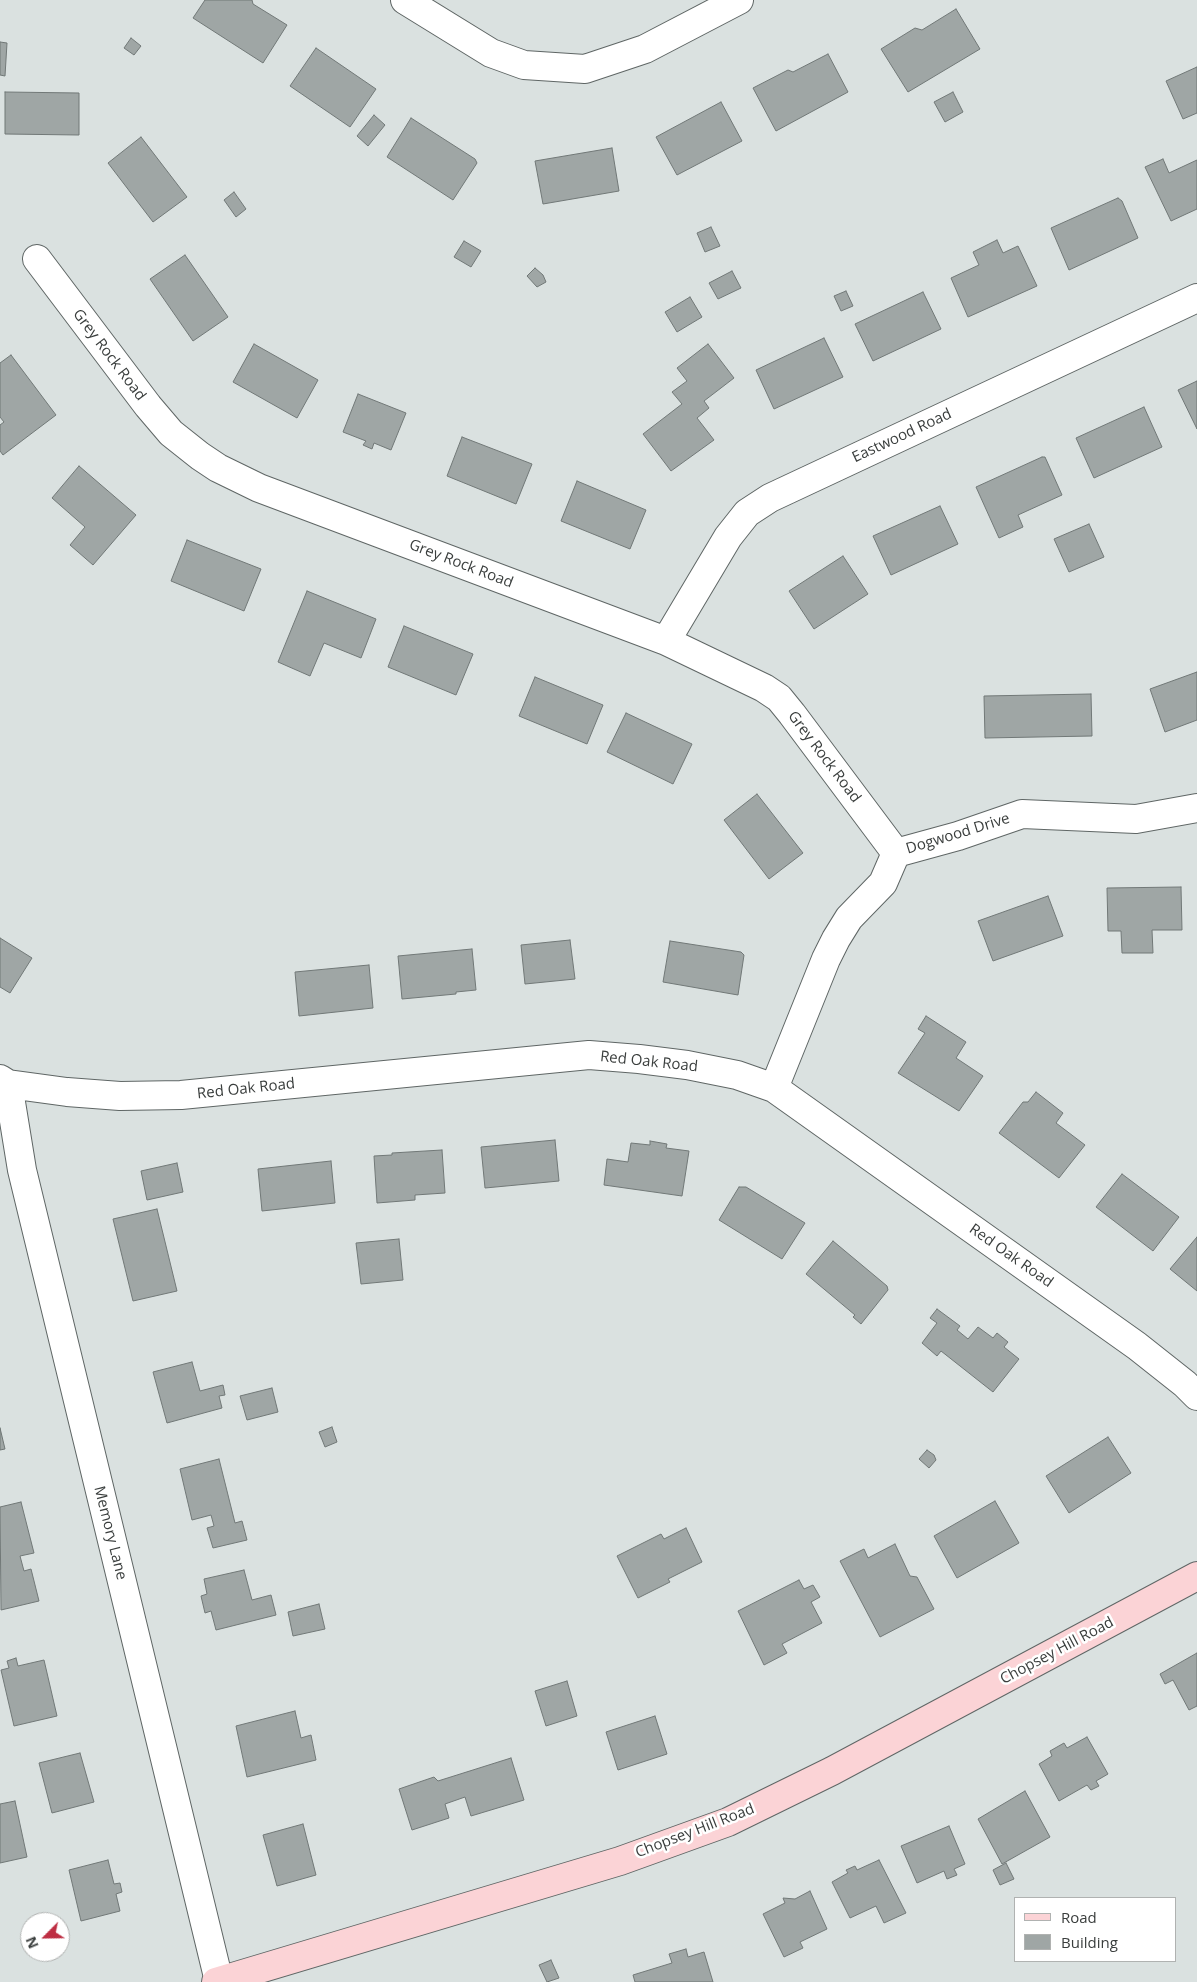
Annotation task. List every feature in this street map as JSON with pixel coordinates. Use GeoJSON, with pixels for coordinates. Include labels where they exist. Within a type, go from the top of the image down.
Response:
{"type":"FeatureCollection","features":[{"type":"Feature","properties":{"kind":"street"},"geometry":{"type":"LineString","coordinates":[[405,0],[491,53],[524,65],[577,69],[585,69],[646,49],[739,0]]}},
{"type":"Feature","properties":{"kind":"street","name":"Grey Rock Road"},"geometry":{"type":"LineString","coordinates":[[37,259],[148,406],[171,433],[218,468],[259,488],[666,641],[764,688],[779,698],[896,853]]}},
{"type":"Feature","properties":{"kind":"street","name":"Eastwood Road"},"geometry":{"type":"LineString","coordinates":[[666,641],[728,537],[747,513],[770,498],[1197,298]]}},
{"type":"Feature","properties":{"kind":"street","name":"Dogwood Drive"},"geometry":{"type":"LineString","coordinates":[[774,1088],[836,938],[849,918],[883,883],[896,853],[958,836],[1022,814],[1136,820],[1197,808]]}},
{"type":"Feature","properties":{"kind":"street","name":"Red Oak Road"},"geometry":{"type":"LineString","coordinates":[[4,1082],[67,1092],[120,1096],[181,1095],[589,1056],[639,1059],[686,1065],[737,1075],[774,1088],[1137,1346],[1185,1384],[1197,1396]]}},
{"type":"Feature","properties":{"kind":"street","name":"Memory Lane"},"geometry":{"type":"LineString","coordinates":[[4,1082],[22,1170],[217,1981]]}},
{"type":"Feature","properties":{"kind":"street","name":"Chopsey Hill Road"},"geometry":{"type":"LineString","coordinates":[[217,1981],[620,1861],[728,1822],[832,1771],[1197,1576]]}},
{"type":"Feature","properties":{"kind":"building"},"geometry":{"type":"Polygon","coordinates":[[[205,0],[252,0],[253,4],[287,25],[263,63],[193,18],[205,0]]]}},
{"type":"Feature","properties":{"kind":"building"},"geometry":{"type":"Polygon","coordinates":[[[956,9],[980,49],[908,92],[881,49],[915,28],[922,30],[956,9]]]}},
{"type":"Feature","properties":{"kind":"building"},"geometry":{"type":"Polygon","coordinates":[[[131,38],[141,46],[134,55],[124,48],[131,38]]]}},
{"type":"Feature","properties":{"kind":"building"},"geometry":{"type":"Polygon","coordinates":[[[0,42],[7,43],[5,76],[0,75],[0,42]]]}},
{"type":"Feature","properties":{"kind":"building"},"geometry":{"type":"Polygon","coordinates":[[[316,48],[376,89],[350,127],[290,86],[316,48]]]}},
{"type":"Feature","properties":{"kind":"building"},"geometry":{"type":"Polygon","coordinates":[[[828,54],[848,92],[776,131],[753,88],[788,70],[793,72],[828,54]]]}},
{"type":"Feature","properties":{"kind":"building"},"geometry":{"type":"Polygon","coordinates":[[[1197,67],[1197,113],[1183,119],[1166,81],[1197,67]]]}},
{"type":"Feature","properties":{"kind":"building"},"geometry":{"type":"Polygon","coordinates":[[[5,92],[79,93],[79,135],[5,134],[5,92]]]}},
{"type":"Feature","properties":{"kind":"building"},"geometry":{"type":"Polygon","coordinates":[[[953,92],[963,112],[945,122],[934,102],[953,92]]]}},
{"type":"Feature","properties":{"kind":"building"},"geometry":{"type":"Polygon","coordinates":[[[721,102],[742,141],[677,175],[656,137],[721,102]]]}},
{"type":"Feature","properties":{"kind":"building"},"geometry":{"type":"Polygon","coordinates":[[[374,115],[385,125],[368,146],[357,136],[374,115]]]}},
{"type":"Feature","properties":{"kind":"building"},"geometry":{"type":"Polygon","coordinates":[[[411,118],[475,159],[477,163],[453,200],[387,157],[411,118]]]}},
{"type":"Feature","properties":{"kind":"building"},"geometry":{"type":"Polygon","coordinates":[[[141,137],[187,197],[153,222],[108,163],[141,137]]]}},
{"type":"Feature","properties":{"kind":"building"},"geometry":{"type":"Polygon","coordinates":[[[612,148],[619,191],[543,204],[535,161],[612,148]]]}},
{"type":"Feature","properties":{"kind":"building"},"geometry":{"type":"Polygon","coordinates":[[[1163,159],[1169,173],[1197,160],[1197,209],[1171,221],[1145,167],[1163,159]]]}},
{"type":"Feature","properties":{"kind":"building"},"geometry":{"type":"Polygon","coordinates":[[[234,192],[246,209],[236,217],[224,200],[234,192]]]}},
{"type":"Feature","properties":{"kind":"building"},"geometry":{"type":"Polygon","coordinates":[[[1118,198],[1122,201],[1138,238],[1069,270],[1051,228],[1118,198]]]}},
{"type":"Feature","properties":{"kind":"building"},"geometry":{"type":"Polygon","coordinates":[[[711,227],[720,246],[705,252],[697,233],[711,227]]]}},
{"type":"Feature","properties":{"kind":"building"},"geometry":{"type":"Polygon","coordinates":[[[997,240],[1003,253],[1018,246],[1037,286],[968,317],[951,278],[979,265],[973,252],[997,240]]]}},
{"type":"Feature","properties":{"kind":"building"},"geometry":{"type":"Polygon","coordinates":[[[464,241],[481,251],[471,267],[454,257],[464,241]]]}},
{"type":"Feature","properties":{"kind":"building"},"geometry":{"type":"Polygon","coordinates":[[[185,255],[228,317],[193,341],[150,279],[185,255]]]}},
{"type":"Feature","properties":{"kind":"building"},"geometry":{"type":"Polygon","coordinates":[[[535,268],[543,275],[546,282],[537,287],[527,276],[535,268]]]}},
{"type":"Feature","properties":{"kind":"building"},"geometry":{"type":"Polygon","coordinates":[[[732,271],[741,288],[718,299],[709,283],[732,271]]]}},
{"type":"Feature","properties":{"kind":"building"},"geometry":{"type":"Polygon","coordinates":[[[846,291],[853,306],[841,311],[834,296],[846,291]]]}},
{"type":"Feature","properties":{"kind":"building"},"geometry":{"type":"Polygon","coordinates":[[[923,292],[941,329],[873,361],[855,324],[923,292]]]}},
{"type":"Feature","properties":{"kind":"building"},"geometry":{"type":"Polygon","coordinates":[[[690,297],[702,317],[677,332],[665,312],[690,297]]]}},
{"type":"Feature","properties":{"kind":"building"},"geometry":{"type":"Polygon","coordinates":[[[824,338],[843,377],[774,409],[756,370],[824,338]]]}},
{"type":"Feature","properties":{"kind":"building"},"geometry":{"type":"Polygon","coordinates":[[[254,344],[318,380],[297,418],[233,382],[254,344]]]}},
{"type":"Feature","properties":{"kind":"building"},"geometry":{"type":"Polygon","coordinates":[[[708,344],[734,378],[704,401],[709,408],[697,418],[714,440],[671,471],[643,434],[682,404],[672,392],[687,381],[677,368],[708,344]]]}},
{"type":"Feature","properties":{"kind":"building"},"geometry":{"type":"Polygon","coordinates":[[[11,355],[56,415],[3,455],[0,451],[0,425],[4,422],[0,417],[0,363],[11,355]]]}},
{"type":"Feature","properties":{"kind":"building"},"geometry":{"type":"Polygon","coordinates":[[[1197,381],[1197,429],[1178,390],[1197,381]]]}},
{"type":"Feature","properties":{"kind":"building"},"geometry":{"type":"Polygon","coordinates":[[[358,394],[406,413],[391,450],[374,443],[372,449],[363,445],[366,441],[343,432],[358,394]]]}},
{"type":"Feature","properties":{"kind":"building"},"geometry":{"type":"Polygon","coordinates":[[[1144,407],[1162,447],[1094,478],[1076,438],[1144,407]]]}},
{"type":"Feature","properties":{"kind":"building"},"geometry":{"type":"Polygon","coordinates":[[[462,437],[532,464],[516,504],[447,476],[462,437]]]}},
{"type":"Feature","properties":{"kind":"building"},"geometry":{"type":"Polygon","coordinates":[[[1045,457],[1062,495],[1018,515],[1023,527],[999,538],[976,487],[1045,457]]]}},
{"type":"Feature","properties":{"kind":"building"},"geometry":{"type":"Polygon","coordinates":[[[79,466],[136,515],[93,565],[70,545],[85,527],[52,498],[79,466]]]}},
{"type":"Feature","properties":{"kind":"building"},"geometry":{"type":"Polygon","coordinates":[[[577,481],[646,510],[630,549],[561,521],[577,481]]]}},
{"type":"Feature","properties":{"kind":"building"},"geometry":{"type":"Polygon","coordinates":[[[940,506],[958,544],[891,575],[873,536],[940,506]]]}},
{"type":"Feature","properties":{"kind":"building"},"geometry":{"type":"Polygon","coordinates":[[[1089,524],[1104,557],[1069,572],[1054,539],[1089,524]]]}},
{"type":"Feature","properties":{"kind":"building"},"geometry":{"type":"Polygon","coordinates":[[[187,540],[261,569],[244,611],[171,581],[187,540]]]}},
{"type":"Feature","properties":{"kind":"building"},"geometry":{"type":"Polygon","coordinates":[[[843,556],[868,594],[814,629],[789,591],[843,556]]]}},
{"type":"Feature","properties":{"kind":"building"},"geometry":{"type":"Polygon","coordinates":[[[307,591],[376,619],[361,658],[324,643],[310,676],[278,662],[307,591]]]}},
{"type":"Feature","properties":{"kind":"building"},"geometry":{"type":"Polygon","coordinates":[[[404,626],[473,654],[456,695],[388,667],[404,626]]]}},
{"type":"Feature","properties":{"kind":"building"},"geometry":{"type":"Polygon","coordinates":[[[1197,672],[1197,720],[1165,732],[1150,689],[1197,672]]]}},
{"type":"Feature","properties":{"kind":"building"},"geometry":{"type":"Polygon","coordinates":[[[535,677],[603,705],[587,744],[519,716],[535,677]]]}},
{"type":"Feature","properties":{"kind":"building"},"geometry":{"type":"Polygon","coordinates":[[[1091,694],[1092,736],[985,738],[984,696],[1091,694]]]}},
{"type":"Feature","properties":{"kind":"building"},"geometry":{"type":"Polygon","coordinates":[[[626,713],[692,744],[673,784],[607,752],[626,713]]]}},
{"type":"Feature","properties":{"kind":"building"},"geometry":{"type":"Polygon","coordinates":[[[757,794],[803,853],[769,879],[724,820],[757,794]]]}},
{"type":"Feature","properties":{"kind":"building"},"geometry":{"type":"Polygon","coordinates":[[[1181,887],[1182,930],[1152,930],[1153,953],[1122,953],[1121,931],[1108,931],[1107,888],[1181,887]]]}},
{"type":"Feature","properties":{"kind":"building"},"geometry":{"type":"Polygon","coordinates":[[[1048,896],[1063,936],[993,961],[978,921],[1048,896]]]}},
{"type":"Feature","properties":{"kind":"building"},"geometry":{"type":"Polygon","coordinates":[[[0,938],[32,958],[10,993],[0,987],[0,938]]]}},
{"type":"Feature","properties":{"kind":"building"},"geometry":{"type":"Polygon","coordinates":[[[570,940],[575,979],[525,984],[521,945],[570,940]]]}},
{"type":"Feature","properties":{"kind":"building"},"geometry":{"type":"Polygon","coordinates":[[[670,941],[741,952],[744,955],[738,995],[663,982],[670,941]]]}},
{"type":"Feature","properties":{"kind":"building"},"geometry":{"type":"Polygon","coordinates":[[[472,949],[476,990],[456,992],[456,994],[402,999],[398,956],[472,949]]]}},
{"type":"Feature","properties":{"kind":"building"},"geometry":{"type":"Polygon","coordinates":[[[369,965],[373,1008],[299,1016],[295,972],[369,965]]]}},
{"type":"Feature","properties":{"kind":"building"},"geometry":{"type":"Polygon","coordinates":[[[926,1016],[966,1042],[956,1058],[983,1076],[959,1111],[898,1073],[925,1033],[918,1029],[926,1016]]]}},
{"type":"Feature","properties":{"kind":"building"},"geometry":{"type":"Polygon","coordinates":[[[1036,1092],[1063,1113],[1056,1123],[1085,1145],[1059,1178],[999,1133],[1023,1102],[1028,1102],[1036,1092]]]}},
{"type":"Feature","properties":{"kind":"building"},"geometry":{"type":"Polygon","coordinates":[[[555,1140],[559,1181],[485,1188],[481,1147],[555,1140]]]}},
{"type":"Feature","properties":{"kind":"building"},"geometry":{"type":"Polygon","coordinates":[[[650,1141],[667,1144],[666,1148],[689,1151],[682,1196],[604,1185],[607,1159],[628,1162],[631,1143],[650,1145],[650,1141]]]}},
{"type":"Feature","properties":{"kind":"building"},"geometry":{"type":"Polygon","coordinates":[[[442,1150],[445,1193],[415,1195],[415,1200],[377,1203],[374,1156],[442,1150]]]}},
{"type":"Feature","properties":{"kind":"building"},"geometry":{"type":"Polygon","coordinates":[[[331,1161],[335,1203],[262,1211],[258,1169],[331,1161]]]}},
{"type":"Feature","properties":{"kind":"building"},"geometry":{"type":"Polygon","coordinates":[[[177,1163],[183,1192],[147,1200],[141,1171],[177,1163]]]}},
{"type":"Feature","properties":{"kind":"building"},"geometry":{"type":"Polygon","coordinates":[[[1122,1174],[1179,1217],[1153,1251],[1096,1207],[1122,1174]]]}},
{"type":"Feature","properties":{"kind":"building"},"geometry":{"type":"Polygon","coordinates":[[[739,1187],[746,1187],[805,1223],[782,1259],[719,1220],[739,1187]]]}},
{"type":"Feature","properties":{"kind":"building"},"geometry":{"type":"Polygon","coordinates":[[[157,1209],[177,1291],[133,1301],[113,1219],[157,1209]]]}},
{"type":"Feature","properties":{"kind":"building"},"geometry":{"type":"Polygon","coordinates":[[[1197,1237],[1197,1291],[1170,1269],[1197,1237]]]}},
{"type":"Feature","properties":{"kind":"building"},"geometry":{"type":"Polygon","coordinates":[[[399,1239],[403,1280],[361,1284],[356,1243],[399,1239]]]}},
{"type":"Feature","properties":{"kind":"building"},"geometry":{"type":"Polygon","coordinates":[[[833,1241],[887,1286],[888,1290],[861,1324],[853,1317],[855,1315],[806,1274],[833,1241]]]}},
{"type":"Feature","properties":{"kind":"building"},"geometry":{"type":"Polygon","coordinates":[[[937,1309],[960,1326],[957,1330],[968,1339],[978,1327],[993,1338],[997,1333],[1008,1342],[1004,1347],[1019,1359],[993,1392],[941,1351],[937,1356],[922,1343],[937,1323],[930,1318],[937,1309]]]}},
{"type":"Feature","properties":{"kind":"building"},"geometry":{"type":"Polygon","coordinates":[[[192,1362],[200,1391],[223,1385],[225,1395],[219,1396],[222,1408],[167,1423],[153,1372],[192,1362]]]}},
{"type":"Feature","properties":{"kind":"building"},"geometry":{"type":"Polygon","coordinates":[[[272,1388],[278,1412],[247,1420],[240,1396],[272,1388]]]}},
{"type":"Feature","properties":{"kind":"building"},"geometry":{"type":"Polygon","coordinates":[[[332,1427],[337,1442],[325,1447],[319,1432],[332,1427]]]}},
{"type":"Feature","properties":{"kind":"building"},"geometry":{"type":"Polygon","coordinates":[[[0,1428],[5,1449],[0,1450],[0,1428]]]}},
{"type":"Feature","properties":{"kind":"building"},"geometry":{"type":"Polygon","coordinates":[[[1108,1437],[1131,1473],[1069,1513],[1046,1476],[1108,1437]]]}},
{"type":"Feature","properties":{"kind":"building"},"geometry":{"type":"Polygon","coordinates":[[[927,1450],[934,1455],[936,1460],[929,1468],[919,1459],[927,1450]]]}},
{"type":"Feature","properties":{"kind":"building"},"geometry":{"type":"Polygon","coordinates":[[[219,1459],[235,1523],[242,1521],[247,1540],[213,1548],[207,1528],[214,1526],[211,1515],[192,1520],[180,1469],[219,1459]]]}},
{"type":"Feature","properties":{"kind":"building"},"geometry":{"type":"Polygon","coordinates":[[[995,1501],[1019,1543],[957,1578],[934,1536],[995,1501]]]}},
{"type":"Feature","properties":{"kind":"building"},"geometry":{"type":"Polygon","coordinates":[[[21,1502],[34,1553],[20,1556],[24,1571],[31,1569],[39,1601],[1,1610],[0,1507],[21,1502]]]}},
{"type":"Feature","properties":{"kind":"building"},"geometry":{"type":"Polygon","coordinates":[[[686,1528],[702,1562],[668,1579],[670,1582],[638,1598],[617,1556],[661,1534],[664,1539],[686,1528]]]}},
{"type":"Feature","properties":{"kind":"building"},"geometry":{"type":"Polygon","coordinates":[[[895,1544],[910,1576],[917,1577],[934,1609],[880,1637],[840,1561],[864,1549],[868,1558],[895,1544]]]}},
{"type":"Feature","properties":{"kind":"building"},"geometry":{"type":"Polygon","coordinates":[[[244,1570],[252,1600],[271,1595],[276,1615],[216,1630],[211,1611],[205,1613],[201,1596],[207,1594],[204,1579],[244,1570]]]}},
{"type":"Feature","properties":{"kind":"building"},"geometry":{"type":"Polygon","coordinates":[[[799,1580],[804,1589],[813,1585],[820,1597],[811,1602],[822,1623],[782,1644],[787,1653],[764,1665],[738,1611],[799,1580]]]}},
{"type":"Feature","properties":{"kind":"building"},"geometry":{"type":"Polygon","coordinates":[[[319,1604],[325,1629],[293,1636],[288,1612],[319,1604]]]}},
{"type":"Feature","properties":{"kind":"building"},"geometry":{"type":"Polygon","coordinates":[[[1197,1653],[1197,1706],[1189,1710],[1173,1680],[1165,1684],[1160,1674],[1197,1653]]]}},
{"type":"Feature","properties":{"kind":"building"},"geometry":{"type":"Polygon","coordinates":[[[16,1658],[18,1666],[44,1660],[57,1716],[14,1726],[1,1670],[9,1668],[7,1661],[16,1658]]]}},
{"type":"Feature","properties":{"kind":"building"},"geometry":{"type":"Polygon","coordinates":[[[567,1681],[577,1716],[546,1726],[535,1691],[567,1681]]]}},
{"type":"Feature","properties":{"kind":"building"},"geometry":{"type":"Polygon","coordinates":[[[295,1711],[301,1738],[311,1735],[316,1760],[247,1777],[236,1726],[295,1711]]]}},
{"type":"Feature","properties":{"kind":"building"},"geometry":{"type":"Polygon","coordinates":[[[655,1716],[667,1754],[618,1770],[606,1732],[655,1716]]]}},
{"type":"Feature","properties":{"kind":"building"},"geometry":{"type":"Polygon","coordinates":[[[1087,1737],[1108,1774],[1096,1781],[1099,1786],[1091,1790],[1087,1785],[1059,1801],[1039,1764],[1052,1756],[1050,1751],[1064,1743],[1067,1748],[1087,1737]]]}},
{"type":"Feature","properties":{"kind":"building"},"geometry":{"type":"Polygon","coordinates":[[[80,1753],[94,1802],[52,1813],[39,1763],[80,1753]]]}},
{"type":"Feature","properties":{"kind":"building"},"geometry":{"type":"Polygon","coordinates":[[[511,1758],[524,1800],[471,1816],[465,1797],[445,1804],[449,1818],[412,1830],[399,1789],[434,1777],[438,1781],[511,1758]]]}},
{"type":"Feature","properties":{"kind":"building"},"geometry":{"type":"Polygon","coordinates":[[[1025,1791],[1050,1837],[1002,1864],[978,1819],[1025,1791]]]}},
{"type":"Feature","properties":{"kind":"building"},"geometry":{"type":"Polygon","coordinates":[[[15,1801],[27,1857],[0,1863],[0,1804],[15,1801]]]}},
{"type":"Feature","properties":{"kind":"building"},"geometry":{"type":"Polygon","coordinates":[[[303,1824],[316,1875],[277,1886],[263,1835],[303,1824]]]}},
{"type":"Feature","properties":{"kind":"building"},"geometry":{"type":"Polygon","coordinates":[[[949,1826],[965,1864],[954,1869],[957,1875],[947,1879],[944,1871],[917,1883],[901,1846],[949,1826]]]}},
{"type":"Feature","properties":{"kind":"building"},"geometry":{"type":"Polygon","coordinates":[[[108,1860],[114,1884],[120,1883],[122,1892],[116,1894],[120,1911],[81,1921],[69,1870],[108,1860]]]}},
{"type":"Feature","properties":{"kind":"building"},"geometry":{"type":"Polygon","coordinates":[[[879,1860],[906,1913],[884,1923],[876,1906],[850,1918],[832,1882],[848,1873],[846,1870],[855,1866],[857,1870],[879,1860]]]}},
{"type":"Feature","properties":{"kind":"building"},"geometry":{"type":"Polygon","coordinates":[[[1006,1863],[1014,1879],[1000,1885],[993,1870],[1006,1863]]]}},
{"type":"Feature","properties":{"kind":"building"},"geometry":{"type":"Polygon","coordinates":[[[810,1891],[827,1929],[800,1942],[803,1948],[784,1957],[763,1914],[785,1903],[783,1898],[795,1899],[810,1891]]]}},
{"type":"Feature","properties":{"kind":"building"},"geometry":{"type":"Polygon","coordinates":[[[686,1949],[688,1957],[704,1952],[713,1982],[635,1982],[633,1975],[672,1963],[669,1954],[686,1949]]]}},
{"type":"Feature","properties":{"kind":"building"},"geometry":{"type":"Polygon","coordinates":[[[551,1960],[559,1978],[547,1982],[539,1965],[551,1960]]]}}]}
